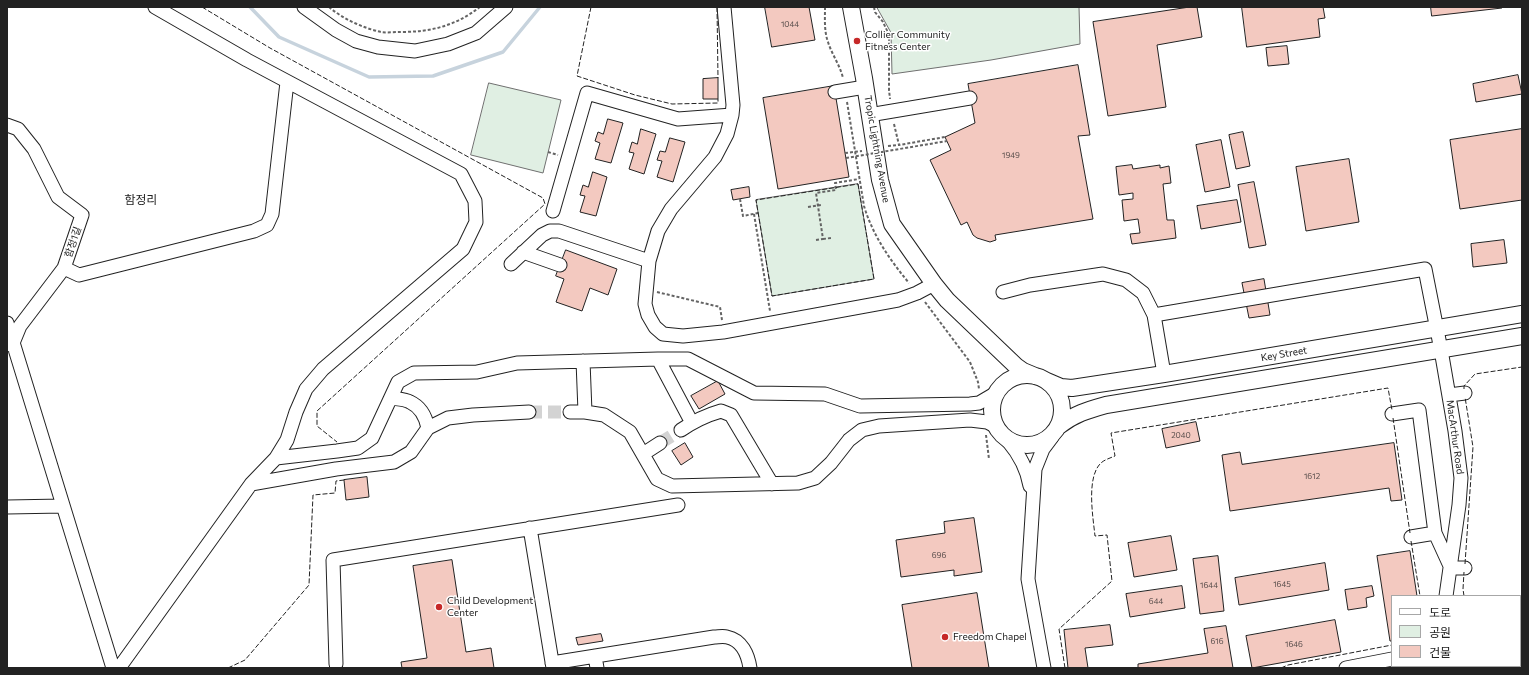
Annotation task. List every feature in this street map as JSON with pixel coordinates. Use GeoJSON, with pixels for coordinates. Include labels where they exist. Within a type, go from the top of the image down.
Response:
{"type":"FeatureCollection","features":[{"type":"Feature","properties":{"kind":"main road","name":"Tropic Lightning Avenue"},"geometry":{"type":"LineString","coordinates":[[851,7],[880,180],[892,224],[947,300],[999,348],[1016,366],[1023,371],[1041,378]]}},
{"type":"Feature","properties":{"kind":"main road","name":"Key Street"},"geometry":{"type":"LineString","coordinates":[[1041,378],[1061,387],[1072,388],[1522,314]]}},
{"type":"Feature","properties":{"kind":"main road"},"geometry":{"type":"LineString","coordinates":[[999,348],[1005,360],[1007,372],[992,404],[992,415],[995,426],[1000,434],[1008,440],[1019,445],[1030,446],[1042,443],[1070,417],[1083,411],[1106,405],[1522,336]]}},
{"type":"Feature","properties":{"kind":"main road"},"geometry":{"type":"LineString","coordinates":[[1000,388],[1013,378],[1024,375],[1041,378],[1055,388],[1060,396],[1063,406],[1063,416],[1056,431]]}},
{"type":"Feature","properties":{"kind":"street"},"geometry":{"type":"LineString","coordinates":[[119,668],[251,484],[276,458],[287,440],[296,412],[306,389],[324,369],[463,249],[476,222],[475,201],[461,174],[287,82],[154,7]]}},
{"type":"Feature","properties":{"kind":"street"},"geometry":{"type":"LineString","coordinates":[[304,7],[336,30],[356,41],[378,47],[414,51],[448,44],[476,33],[506,7]]}},
{"type":"Feature","properties":{"kind":"street"},"geometry":{"type":"LineString","coordinates":[[724,7],[733,105],[732,116],[727,134],[715,157],[671,209],[660,227],[653,246],[649,261],[646,304],[648,315],[655,327],[663,334],[683,336],[723,332],[898,300],[917,293],[934,284]]}},
{"type":"Feature","properties":{"kind":"street"},"geometry":{"type":"LineString","coordinates":[[64,268],[79,275],[254,232],[267,225],[272,214],[287,82]]}},
{"type":"Feature","properties":{"kind":"street"},"geometry":{"type":"LineString","coordinates":[[835,92],[865,87]]}},
{"type":"Feature","properties":{"kind":"street"},"geometry":{"type":"LineString","coordinates":[[553,211],[587,93],[678,119],[732,116]]}},
{"type":"Feature","properties":{"kind":"street"},"geometry":{"type":"LineString","coordinates":[[869,115],[970,98]]}},
{"type":"Feature","properties":{"kind":"street","name":"함정1길"},"geometry":{"type":"LineString","coordinates":[[7,125],[18,129],[34,149],[58,197],[82,214],[64,268],[20,326],[9,345]]}},
{"type":"Feature","properties":{"kind":"street"},"geometry":{"type":"LineString","coordinates":[[511,264],[542,235],[550,232],[559,232],[649,261]]}},
{"type":"Feature","properties":{"kind":"street"},"geometry":{"type":"LineString","coordinates":[[523,252],[560,265]]}},
{"type":"Feature","properties":{"kind":"street","name":"MacArthur Road"},"geometry":{"type":"LineString","coordinates":[[1154,315],[1424,269],[1449,395],[1461,478],[1459,505],[1446,595]]}},
{"type":"Feature","properties":{"kind":"street"},"geometry":{"type":"LineString","coordinates":[[1003,292],[1030,285],[1103,274],[1126,280],[1143,293],[1154,315],[1164,374]]}},
{"type":"Feature","properties":{"kind":"street"},"geometry":{"type":"LineString","coordinates":[[7,323],[9,345],[63,506],[113,668]]}},
{"type":"Feature","properties":{"kind":"street"},"geometry":{"type":"LineString","coordinates":[[658,359],[687,426],[709,414],[721,411],[730,415],[772,484]]}},
{"type":"Feature","properties":{"kind":"street"},"geometry":{"type":"LineString","coordinates":[[276,458],[337,452],[358,448],[372,438],[398,382],[414,373],[477,372],[517,363],[688,359],[754,393],[824,394],[860,406],[979,403],[1000,388]]}},
{"type":"Feature","properties":{"kind":"street"},"geometry":{"type":"LineString","coordinates":[[583,361],[585,412]]}},
{"type":"Feature","properties":{"kind":"street"},"geometry":{"type":"LineString","coordinates":[[1449,395],[1465,393]]}},
{"type":"Feature","properties":{"kind":"street"},"geometry":{"type":"LineString","coordinates":[[391,398],[410,402],[420,410],[426,419],[428,428]]}},
{"type":"Feature","properties":{"kind":"street"},"geometry":{"type":"LineString","coordinates":[[1392,414],[1418,410],[1435,533],[1451,568],[1465,568]]}},
{"type":"Feature","properties":{"kind":"street"},"geometry":{"type":"LineString","coordinates":[[251,484],[336,469],[394,462],[411,452],[428,428],[448,418],[529,412]]}},
{"type":"Feature","properties":{"kind":"street"},"geometry":{"type":"LineString","coordinates":[[570,412],[585,412],[604,415],[630,432],[657,479],[672,486],[798,483],[815,478],[832,463],[849,440],[862,430],[879,426],[970,420],[987,422],[995,426]]}},
{"type":"Feature","properties":{"kind":"street"},"geometry":{"type":"LineString","coordinates":[[1044,668],[1028,579],[1032,499],[1035,469],[1043,449],[1056,431]]}},
{"type":"Feature","properties":{"kind":"street"},"geometry":{"type":"LineString","coordinates":[[1008,440],[1020,457],[1028,475],[1032,499]]}},
{"type":"Feature","properties":{"kind":"street"},"geometry":{"type":"LineString","coordinates":[[642,454],[660,443]]}},
{"type":"Feature","properties":{"kind":"street"},"geometry":{"type":"LineString","coordinates":[[333,667],[333,560],[678,505]]}},
{"type":"Feature","properties":{"kind":"street"},"geometry":{"type":"LineString","coordinates":[[7,507],[63,506]]}},
{"type":"Feature","properties":{"kind":"street"},"geometry":{"type":"LineString","coordinates":[[530,528],[553,666],[596,662],[714,637],[727,637],[737,641],[745,650],[750,668]]}},
{"type":"Feature","properties":{"kind":"street"},"geometry":{"type":"LineString","coordinates":[[1411,537],[1435,533]]}},
{"type":"Feature","properties":{"kind":"street"},"geometry":{"type":"LineString","coordinates":[[1346,668],[1391,659]]}},
{"type":"Feature","properties":{"kind":"path"},"geometry":{"type":"LineString","coordinates":[[328,7],[350,20],[382,32],[416,32],[441,28],[467,17],[480,7]]}},
{"type":"Feature","properties":{"kind":"path"},"geometry":{"type":"LineString","coordinates":[[874,7],[875,12],[883,22],[889,34],[889,90],[899,145],[945,137]]}},
{"type":"Feature","properties":{"kind":"path"},"geometry":{"type":"LineString","coordinates":[[846,158],[947,141]]}},
{"type":"Feature","properties":{"kind":"path"},"geometry":{"type":"LineString","coordinates":[[835,183],[859,179]]}},
{"type":"Feature","properties":{"kind":"path"},"geometry":{"type":"LineString","coordinates":[[823,239],[816,193],[836,190],[834,180]]}},
{"type":"Feature","properties":{"kind":"path"},"geometry":{"type":"LineString","coordinates":[[740,199],[743,216],[758,213]]}},
{"type":"Feature","properties":{"kind":"path"},"geometry":{"type":"LineString","coordinates":[[808,207],[821,204]]}},
{"type":"Feature","properties":{"kind":"path"},"geometry":{"type":"LineString","coordinates":[[754,214],[772,322]]}},
{"type":"Feature","properties":{"kind":"path"},"geometry":{"type":"LineString","coordinates":[[816,240],[831,238]]}},
{"type":"Feature","properties":{"kind":"path"},"geometry":{"type":"LineString","coordinates":[[646,290],[720,307],[723,332]]}},
{"type":"Feature","properties":{"kind":"green space"},"geometry":{"type":"Polygon","coordinates":[[[877,7],[1079,7],[1080,44],[991,60],[892,74],[891,33],[877,7]]]}},
{"type":"Feature","properties":{"kind":"green space"},"geometry":{"type":"Polygon","coordinates":[[[489,83],[561,100],[543,173],[471,155],[489,83]]]}},
{"type":"Feature","properties":{"kind":"green space"},"geometry":{"type":"Polygon","coordinates":[[[858,184],[874,279],[772,296],[756,200],[858,184]]]}},
{"type":"Feature","properties":{"kind":"building"},"geometry":{"type":"Polygon","coordinates":[[[765,7],[809,7],[815,40],[772,47],[765,7]]]}},
{"type":"Feature","properties":{"kind":"building"},"geometry":{"type":"Polygon","coordinates":[[[1197,7],[1202,37],[1157,45],[1166,107],[1108,116],[1093,22],[1197,7]]]}},
{"type":"Feature","properties":{"kind":"building"},"geometry":{"type":"Polygon","coordinates":[[[1242,7],[1323,7],[1325,18],[1318,19],[1320,37],[1247,47],[1242,7]]]}},
{"type":"Feature","properties":{"kind":"building"},"geometry":{"type":"Polygon","coordinates":[[[1431,7],[1501,7],[1502,8],[1432,16],[1431,7]]]}},
{"type":"Feature","properties":{"kind":"building"},"geometry":{"type":"Polygon","coordinates":[[[1287,46],[1289,64],[1268,66],[1266,48],[1287,46]]]}},
{"type":"Feature","properties":{"kind":"building"},"geometry":{"type":"Polygon","coordinates":[[[1078,65],[1090,135],[1078,136],[1093,219],[995,235],[996,240],[990,242],[977,238],[973,235],[967,222],[961,225],[930,160],[951,150],[945,137],[975,123],[968,84],[1078,65]]]}},
{"type":"Feature","properties":{"kind":"building"},"geometry":{"type":"Polygon","coordinates":[[[1518,75],[1522,94],[1476,102],[1473,84],[1518,75]]]}},
{"type":"Feature","properties":{"kind":"building"},"geometry":{"type":"Polygon","coordinates":[[[718,78],[718,99],[703,99],[703,79],[718,78]]]}},
{"type":"Feature","properties":{"kind":"building"},"geometry":{"type":"Polygon","coordinates":[[[834,86],[849,177],[778,189],[763,98],[834,86]]]}},
{"type":"Feature","properties":{"kind":"building"},"geometry":{"type":"Polygon","coordinates":[[[608,119],[623,123],[611,163],[595,159],[600,143],[595,141],[598,132],[603,134],[608,119]]]}},
{"type":"Feature","properties":{"kind":"building"},"geometry":{"type":"Polygon","coordinates":[[[641,129],[656,134],[644,174],[629,169],[634,153],[629,152],[632,142],[637,144],[641,129]]]}},
{"type":"Feature","properties":{"kind":"building"},"geometry":{"type":"Polygon","coordinates":[[[1522,129],[1522,200],[1460,209],[1450,140],[1522,129]]]}},
{"type":"Feature","properties":{"kind":"building"},"geometry":{"type":"Polygon","coordinates":[[[1243,132],[1250,166],[1236,169],[1229,135],[1243,132]]]}},
{"type":"Feature","properties":{"kind":"building"},"geometry":{"type":"Polygon","coordinates":[[[670,138],[685,142],[673,182],[657,177],[662,161],[657,160],[660,151],[665,152],[670,138]]]}},
{"type":"Feature","properties":{"kind":"building"},"geometry":{"type":"Polygon","coordinates":[[[1221,140],[1230,187],[1205,192],[1196,145],[1221,140]]]}},
{"type":"Feature","properties":{"kind":"building"},"geometry":{"type":"Polygon","coordinates":[[[1349,159],[1359,222],[1306,231],[1296,167],[1349,159]]]}},
{"type":"Feature","properties":{"kind":"building"},"geometry":{"type":"Polygon","coordinates":[[[1132,165],[1133,169],[1160,165],[1160,168],[1169,166],[1171,183],[1163,184],[1167,220],[1174,220],[1176,238],[1132,244],[1130,234],[1140,233],[1138,219],[1124,221],[1122,200],[1133,199],[1133,193],[1119,195],[1116,167],[1132,165]]]}},
{"type":"Feature","properties":{"kind":"building"},"geometry":{"type":"Polygon","coordinates":[[[593,172],[607,177],[596,216],[580,212],[585,196],[580,195],[583,185],[588,187],[593,172]]]}},
{"type":"Feature","properties":{"kind":"building"},"geometry":{"type":"Polygon","coordinates":[[[1254,182],[1266,245],[1249,248],[1238,185],[1254,182]]]}},
{"type":"Feature","properties":{"kind":"building"},"geometry":{"type":"Polygon","coordinates":[[[749,187],[750,197],[733,200],[731,190],[749,187]]]}},
{"type":"Feature","properties":{"kind":"building"},"geometry":{"type":"Polygon","coordinates":[[[1237,200],[1241,222],[1201,229],[1197,206],[1237,200]]]}},
{"type":"Feature","properties":{"kind":"building"},"geometry":{"type":"Polygon","coordinates":[[[1504,240],[1507,263],[1473,267],[1471,244],[1504,240]]]}},
{"type":"Feature","properties":{"kind":"building"},"geometry":{"type":"Polygon","coordinates":[[[566,250],[617,269],[608,295],[590,288],[582,311],[556,302],[564,279],[556,276],[566,250]]]}},
{"type":"Feature","properties":{"kind":"building"},"geometry":{"type":"Polygon","coordinates":[[[1264,279],[1270,315],[1249,318],[1242,283],[1264,279]]]}},
{"type":"Feature","properties":{"kind":"building"},"geometry":{"type":"Polygon","coordinates":[[[718,381],[725,394],[699,409],[691,396],[718,381]]]}},
{"type":"Feature","properties":{"kind":"building"},"geometry":{"type":"Polygon","coordinates":[[[1196,422],[1200,441],[1166,448],[1162,429],[1196,422]]]}},
{"type":"Feature","properties":{"kind":"building"},"geometry":{"type":"Polygon","coordinates":[[[685,443],[693,457],[681,465],[672,451],[685,443]]]}},
{"type":"Feature","properties":{"kind":"building"},"geometry":{"type":"Polygon","coordinates":[[[1394,443],[1402,500],[1391,501],[1389,488],[1230,511],[1222,455],[1240,452],[1242,464],[1394,443]]]}},
{"type":"Feature","properties":{"kind":"building"},"geometry":{"type":"Polygon","coordinates":[[[367,477],[369,497],[346,500],[344,480],[367,477]]]}},
{"type":"Feature","properties":{"kind":"building"},"geometry":{"type":"Polygon","coordinates":[[[974,518],[982,572],[954,576],[954,570],[901,577],[896,540],[945,533],[944,522],[974,518]]]}},
{"type":"Feature","properties":{"kind":"building"},"geometry":{"type":"Polygon","coordinates":[[[1171,536],[1177,570],[1134,577],[1128,543],[1171,536]]]}},
{"type":"Feature","properties":{"kind":"building"},"geometry":{"type":"Polygon","coordinates":[[[1410,551],[1417,595],[1391,595],[1391,641],[1390,641],[1377,556],[1410,551]]]}},
{"type":"Feature","properties":{"kind":"building"},"geometry":{"type":"Polygon","coordinates":[[[1218,556],[1224,611],[1200,614],[1193,559],[1218,556]]]}},
{"type":"Feature","properties":{"kind":"building","name":"Child Development Center"},"geometry":{"type":"Polygon","coordinates":[[[452,560],[466,652],[491,648],[494,668],[402,668],[401,662],[427,658],[413,566],[452,560]]]}},
{"type":"Feature","properties":{"kind":"building"},"geometry":{"type":"Polygon","coordinates":[[[1325,563],[1329,590],[1239,605],[1235,578],[1325,563]]]}},
{"type":"Feature","properties":{"kind":"building"},"geometry":{"type":"Polygon","coordinates":[[[1182,586],[1185,608],[1130,617],[1126,594],[1182,586]]]}},
{"type":"Feature","properties":{"kind":"building"},"geometry":{"type":"Polygon","coordinates":[[[1372,586],[1374,596],[1366,598],[1367,607],[1348,610],[1345,590],[1372,586]]]}},
{"type":"Feature","properties":{"kind":"building","name":"Freedom Chapel"},"geometry":{"type":"Polygon","coordinates":[[[977,593],[989,668],[912,668],[902,605],[977,593]]]}},
{"type":"Feature","properties":{"kind":"building"},"geometry":{"type":"Polygon","coordinates":[[[1335,620],[1341,652],[1252,668],[1246,636],[1335,620]]]}},
{"type":"Feature","properties":{"kind":"building"},"geometry":{"type":"Polygon","coordinates":[[[1110,625],[1113,645],[1085,648],[1088,668],[1068,668],[1064,630],[1110,625]]]}},
{"type":"Feature","properties":{"kind":"building"},"geometry":{"type":"Polygon","coordinates":[[[1226,626],[1233,668],[1138,668],[1138,664],[1208,653],[1204,629],[1226,626]]]}},
{"type":"Feature","properties":{"kind":"building"},"geometry":{"type":"Polygon","coordinates":[[[601,634],[603,641],[578,645],[576,638],[601,634]]]}},
{"type":"Feature","properties":{"kind":"building"},"geometry":{"type":"Polygon","coordinates":[[[1521,658],[1522,668],[1517,668],[1521,667],[1521,658]]]}},
{"type":"Feature","properties":{"kind":"waterway"},"geometry":{"type":"LineString","coordinates":[[250,7],[279,37],[369,77],[433,76],[503,52],[540,7]]}},
{"type":"Feature","properties":{"kind":"tunnel"},"geometry":{"type":"LineString","coordinates":[[529,412],[570,412]]}},
{"type":"Feature","properties":{"kind":"tunnel"},"geometry":{"type":"LineString","coordinates":[[660,443],[681,430]]}},
{"type":"Feature","properties":{"kind":"fence"},"geometry":{"type":"LineString","coordinates":[[202,7],[270,48],[543,198],[545,204],[317,411],[317,426],[337,442]]}},
{"type":"Feature","properties":{"kind":"fence"},"geometry":{"type":"LineString","coordinates":[[591,7],[577,76],[635,95],[672,104],[718,103],[718,99]]}},
{"type":"Feature","properties":{"kind":"fence"},"geometry":{"type":"LineString","coordinates":[[717,7],[718,78]]}},
{"type":"Feature","properties":{"kind":"fence"},"geometry":{"type":"LineString","coordinates":[[858,184],[874,279],[772,296],[756,200],[858,184]]}},
{"type":"Feature","properties":{"kind":"fence"},"geometry":{"type":"LineString","coordinates":[[1464,389],[1464,386],[1475,374],[1522,367]]}},
{"type":"Feature","properties":{"kind":"fence"},"geometry":{"type":"LineString","coordinates":[[1065,668],[1059,629],[1112,581],[1107,535],[1095,536],[1092,508],[1092,487],[1096,469],[1102,462],[1115,456],[1111,433],[1388,388],[1392,410]]}},
{"type":"Feature","properties":{"kind":"fence"},"geometry":{"type":"LineString","coordinates":[[1465,397],[1473,447],[1465,564]]}},
{"type":"Feature","properties":{"kind":"fence"},"geometry":{"type":"LineString","coordinates":[[1393,418],[1410,533]]}},
{"type":"Feature","properties":{"kind":"fence"},"geometry":{"type":"LineString","coordinates":[[228,668],[245,660],[309,585],[313,495],[335,493],[336,481],[344,480]]}},
{"type":"Feature","properties":{"kind":"fence"},"geometry":{"type":"LineString","coordinates":[[1411,541],[1420,595]]}},
{"type":"Feature","properties":{"kind":"fence"},"geometry":{"type":"LineString","coordinates":[[1464,572],[1464,595]]}},
{"type":"Feature","properties":{"kind":"fence"},"geometry":{"type":"LineString","coordinates":[[1281,668],[1288,665],[1391,645]]}},
{"type":"Feature","properties":{"kind":"place","name":"Collier Community Fitness Center"},"geometry":{"type":"Point","coordinates":[857,41]}},
{"type":"Feature","properties":{"kind":"place","name":"Child Development Center"},"geometry":{"type":"Point","coordinates":[439,607]}},
{"type":"Feature","properties":{"kind":"place","name":"Freedom Chapel"},"geometry":{"type":"Point","coordinates":[945,637]}},
{"type":"Feature","properties":{"kind":"district","name":"함정리"},"geometry":{"type":"Point","coordinates":[141,200]}}]}
